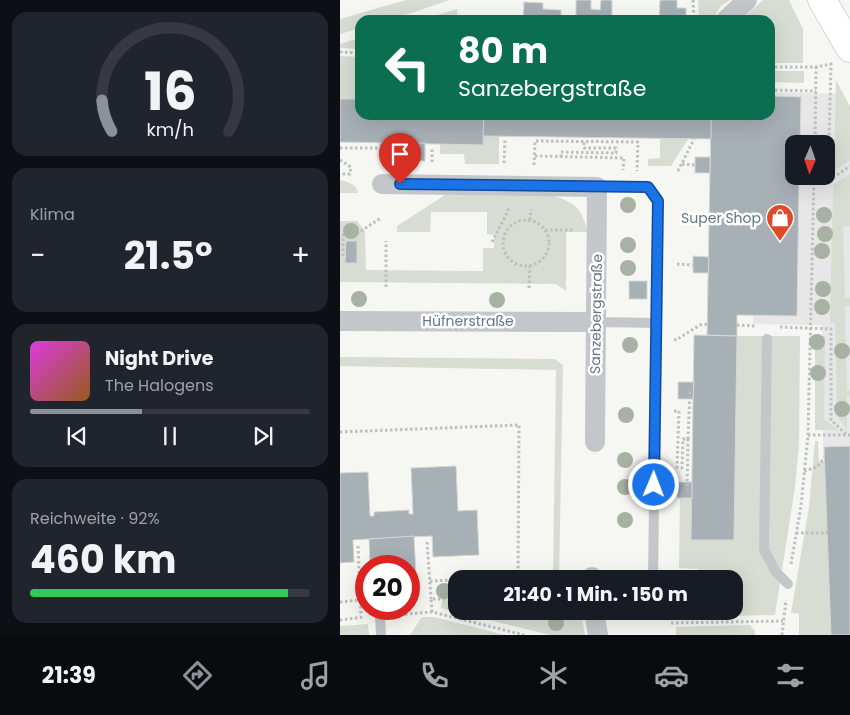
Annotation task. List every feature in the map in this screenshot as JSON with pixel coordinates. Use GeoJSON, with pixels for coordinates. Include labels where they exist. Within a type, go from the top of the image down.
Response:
{"type":"FeatureCollection","features":[{"type":"Feature","properties":{"kind":"street"},"geometry":{"type":"LineString","coordinates":[[731,15],[747,0]]}},
{"type":"Feature","properties":{"kind":"street"},"geometry":{"type":"LineString","coordinates":[[822,0],[850,48]]}},
{"type":"Feature","properties":{"kind":"street"},"geometry":{"type":"LineString","coordinates":[[382,184],[506,177],[597,187]]}},
{"type":"Feature","properties":{"kind":"street","name":"Sanzebergstraße"},"geometry":{"type":"LineString","coordinates":[[594,442],[597,187]]}},
{"type":"Feature","properties":{"kind":"street","name":"Hüfnerstraße"},"geometry":{"type":"LineString","coordinates":[[340,321],[596,322]]}},
{"type":"Feature","properties":{"kind":"street"},"geometry":{"type":"LineString","coordinates":[[596,620],[598,635]]}},
{"type":"Feature","properties":{"kind":"lane"},"geometry":{"type":"LineString","coordinates":[[597,187],[648,187],[658,201],[653,570]]}},
{"type":"Feature","properties":{"kind":"lane"},"geometry":{"type":"LineString","coordinates":[[596,322],[657,324]]}},
{"type":"Feature","properties":{"kind":"lane"},"geometry":{"type":"LineString","coordinates":[[767,339],[764,550],[776,572],[788,584]]}},
{"type":"Feature","properties":{"kind":"lane"},"geometry":{"type":"LineString","coordinates":[[380,620],[381,635]]}},
{"type":"Feature","properties":{"kind":"path"},"geometry":{"type":"LineString","coordinates":[[694,0],[694,15]]}},
{"type":"Feature","properties":{"kind":"path"},"geometry":{"type":"LineString","coordinates":[[340,52],[355,53]]}},
{"type":"Feature","properties":{"kind":"path"},"geometry":{"type":"LineString","coordinates":[[775,67],[816,67],[831,64],[829,135]]}},
{"type":"Feature","properties":{"kind":"path"},"geometry":{"type":"LineString","coordinates":[[815,135],[816,67]]}},
{"type":"Feature","properties":{"kind":"path"},"geometry":{"type":"LineString","coordinates":[[775,90],[816,91]]}},
{"type":"Feature","properties":{"kind":"path"},"geometry":{"type":"LineString","coordinates":[[492,242],[508,211],[504,139]]}},
{"type":"Feature","properties":{"kind":"path"},"geometry":{"type":"LineString","coordinates":[[678,171],[694,139]]}},
{"type":"Feature","properties":{"kind":"path"},"geometry":{"type":"LineString","coordinates":[[623,170],[624,158],[535,156],[535,141],[638,142],[637,171]]}},
{"type":"Feature","properties":{"kind":"path"},"geometry":{"type":"LineString","coordinates":[[561,157],[561,152],[616,153],[616,148],[584,148],[584,142]]}},
{"type":"Feature","properties":{"kind":"path"},"geometry":{"type":"LineString","coordinates":[[340,148],[380,148]]}},
{"type":"Feature","properties":{"kind":"path"},"geometry":{"type":"LineString","coordinates":[[432,149],[432,168]]}},
{"type":"Feature","properties":{"kind":"path"},"geometry":{"type":"LineString","coordinates":[[340,160],[351,167],[350,174],[340,174]]}},
{"type":"Feature","properties":{"kind":"path"},"geometry":{"type":"LineString","coordinates":[[682,164],[695,165]]}},
{"type":"Feature","properties":{"kind":"path"},"geometry":{"type":"LineString","coordinates":[[835,176],[850,166]]}},
{"type":"Feature","properties":{"kind":"path"},"geometry":{"type":"LineString","coordinates":[[788,584],[808,435],[814,185]]}},
{"type":"Feature","properties":{"kind":"path"},"geometry":{"type":"LineString","coordinates":[[343,256],[344,235],[355,235],[381,218]]}},
{"type":"Feature","properties":{"kind":"path"},"geometry":{"type":"LineString","coordinates":[[530,220],[539,224],[545,230],[549,238],[549,247],[546,256],[540,262],[530,266],[522,266],[508,256],[504,248],[504,239],[507,231],[513,224],[530,220]]}},
{"type":"Feature","properties":{"kind":"path"},"geometry":{"type":"LineString","coordinates":[[545,230],[597,230]]}},
{"type":"Feature","properties":{"kind":"path"},"geometry":{"type":"LineString","coordinates":[[386,241],[386,287]]}},
{"type":"Feature","properties":{"kind":"path"},"geometry":{"type":"LineString","coordinates":[[677,264],[693,265]]}},
{"type":"Feature","properties":{"kind":"path"},"geometry":{"type":"LineString","coordinates":[[529,288],[530,266]]}},
{"type":"Feature","properties":{"kind":"path"},"geometry":{"type":"LineString","coordinates":[[657,324],[676,340],[700,324],[708,324]]}},
{"type":"Feature","properties":{"kind":"path"},"geometry":{"type":"LineString","coordinates":[[737,326],[765,326]]}},
{"type":"Feature","properties":{"kind":"path"},"geometry":{"type":"LineString","coordinates":[[774,327],[831,329],[831,420],[849,435]]}},
{"type":"Feature","properties":{"kind":"path"},"geometry":{"type":"LineString","coordinates":[[687,490],[690,390]]}},
{"type":"Feature","properties":{"kind":"path"},"geometry":{"type":"LineString","coordinates":[[674,411],[679,411],[677,467],[682,468],[683,439],[688,439]]}},
{"type":"Feature","properties":{"kind":"path"},"geometry":{"type":"LineString","coordinates":[[340,432],[519,425],[518,570]]}},
{"type":"Feature","properties":{"kind":"path"},"geometry":{"type":"LineString","coordinates":[[808,435],[849,435]]}},
{"type":"Feature","properties":{"kind":"path"},"geometry":{"type":"LineString","coordinates":[[804,471],[817,467],[825,457]]}},
{"type":"Feature","properties":{"kind":"path"},"geometry":{"type":"LineString","coordinates":[[796,533],[828,533]]}},
{"type":"Feature","properties":{"kind":"path"},"geometry":{"type":"LineString","coordinates":[[427,542],[432,612]]}},
{"type":"Feature","properties":{"kind":"path"},"geometry":{"type":"LineString","coordinates":[[358,546],[358,555]]}},
{"type":"Feature","properties":{"kind":"path"},"geometry":{"type":"LineString","coordinates":[[430,581],[448,580]]}},
{"type":"Feature","properties":{"kind":"path"},"geometry":{"type":"LineString","coordinates":[[431,599],[448,599]]}},
{"type":"Feature","properties":{"kind":"path"},"geometry":{"type":"LineString","coordinates":[[340,602],[355,600]]}},
{"type":"Feature","properties":{"kind":"path"},"geometry":{"type":"LineString","coordinates":[[420,613],[432,612],[524,635]]}},
{"type":"Feature","properties":{"kind":"path"},"geometry":{"type":"LineString","coordinates":[[340,620],[355,618]]}},
{"type":"Feature","properties":{"kind":"path"},"geometry":{"type":"LineString","coordinates":[[671,623],[783,620],[782,635]]}},
{"type":"Feature","properties":{"kind":"shaded area"},"geometry":{"type":"Polygon","coordinates":[[[406,0],[450,0],[405,15],[355,15],[355,30],[340,34],[340,19],[406,0]]]}},
{"type":"Feature","properties":{"kind":"shaded area"},"geometry":{"type":"Polygon","coordinates":[[[698,0],[730,0],[721,6],[715,15],[699,15],[698,0]]]}},
{"type":"Feature","properties":{"kind":"shaded area"},"geometry":{"type":"Polygon","coordinates":[[[763,0],[789,0],[803,29],[803,63],[775,63],[775,15],[746,15],[763,0]]]}},
{"type":"Feature","properties":{"kind":"shaded area"},"geometry":{"type":"Polygon","coordinates":[[[457,9],[458,15],[437,15],[457,9]]]}},
{"type":"Feature","properties":{"kind":"shaded area"},"geometry":{"type":"Polygon","coordinates":[[[355,40],[355,49],[340,48],[340,44],[355,40]]]}},
{"type":"Feature","properties":{"kind":"shaded area"},"geometry":{"type":"Polygon","coordinates":[[[340,56],[355,57],[355,99],[340,99],[340,56]]]}},
{"type":"Feature","properties":{"kind":"shaded area"},"geometry":{"type":"Polygon","coordinates":[[[775,71],[804,71],[804,83],[775,82],[775,71]]]}},
{"type":"Feature","properties":{"kind":"shaded area"},"geometry":{"type":"Polygon","coordinates":[[[836,80],[850,107],[850,160],[835,170],[836,80]]]}},
{"type":"Feature","properties":{"kind":"shaded area"},"geometry":{"type":"Polygon","coordinates":[[[775,92],[841,94],[850,108],[850,635],[825,635],[822,325],[753,324],[758,120],[775,120],[775,92]]]}},
{"type":"Feature","properties":{"kind":"shaded area"},"geometry":{"type":"Polygon","coordinates":[[[483,136],[499,136],[499,164],[465,164],[464,154],[440,154],[440,144],[483,145],[483,136]]]}},
{"type":"Feature","properties":{"kind":"shaded area"},"geometry":{"type":"Polygon","coordinates":[[[660,139],[688,139],[671,166],[648,166],[648,159],[660,158],[660,139]]]}},
{"type":"Feature","properties":{"kind":"shaded area"},"geometry":{"type":"Polygon","coordinates":[[[850,174],[850,226],[843,227],[845,298],[850,298],[850,306],[845,306],[847,390],[850,391],[850,396],[847,396],[847,430],[837,415],[835,323],[830,323],[833,185],[850,174]]]}},
{"type":"Feature","properties":{"kind":"shaded area"},"geometry":{"type":"Polygon","coordinates":[[[340,180],[354,185],[358,193],[340,193],[340,180]]]}},
{"type":"Feature","properties":{"kind":"shaded area"},"geometry":{"type":"Polygon","coordinates":[[[445,195],[554,196],[577,208],[583,217],[588,232],[566,232],[566,291],[556,284],[340,282],[340,221],[357,221],[365,231],[366,270],[483,271],[483,248],[494,248],[494,235],[487,234],[487,212],[431,212],[430,232],[397,232],[397,226],[445,195]]]}},
{"type":"Feature","properties":{"kind":"shaded area"},"geometry":{"type":"Polygon","coordinates":[[[737,336],[800,336],[799,445],[795,487],[775,615],[743,616],[743,570],[679,568],[680,498],[692,498],[692,539],[734,540],[737,336]]]}},
{"type":"Feature","properties":{"kind":"shaded area"},"geometry":{"type":"Polygon","coordinates":[[[815,336],[825,336],[824,420],[839,430],[815,430],[815,336]]]}},
{"type":"Feature","properties":{"kind":"shaded area"},"geometry":{"type":"Polygon","coordinates":[[[340,357],[555,359],[563,365],[559,570],[553,570],[556,370],[340,366],[340,357]]]}},
{"type":"Feature","properties":{"kind":"shaded area"},"geometry":{"type":"Polygon","coordinates":[[[815,441],[818,441],[819,462],[825,462],[831,635],[799,635],[799,614],[791,613],[809,507],[815,441]]]}},
{"type":"Feature","properties":{"kind":"shaded area"},"geometry":{"type":"Polygon","coordinates":[[[448,592],[448,610],[441,608],[443,593],[448,592]]]}},
{"type":"Feature","properties":{"kind":"shaded area"},"geometry":{"type":"Polygon","coordinates":[[[422,617],[434,617],[505,635],[410,635],[422,617]]]}},
{"type":"Feature","properties":{"kind":"shaded area"},"geometry":{"type":"Polygon","coordinates":[[[489,620],[582,620],[585,635],[550,635],[489,620]]]}},
{"type":"Feature","properties":{"kind":"shaded area"},"geometry":{"type":"Polygon","coordinates":[[[368,624],[369,635],[340,635],[340,626],[368,624]]]}},
{"type":"Feature","properties":{"kind":"shaded area"},"geometry":{"type":"Polygon","coordinates":[[[750,625],[755,631],[755,635],[676,635],[676,627],[750,625]]]}},
{"type":"Feature","properties":{"kind":"building"},"geometry":{"type":"Polygon","coordinates":[[[576,0],[591,0],[591,9],[600,10],[601,0],[612,0],[612,15],[576,15],[576,0]]]}},
{"type":"Feature","properties":{"kind":"building"},"geometry":{"type":"Polygon","coordinates":[[[660,0],[677,0],[677,8],[686,8],[686,15],[659,15],[660,0]]]}},
{"type":"Feature","properties":{"kind":"building"},"geometry":{"type":"Polygon","coordinates":[[[524,2],[543,3],[543,9],[561,10],[561,15],[523,15],[524,2]]]}},
{"type":"Feature","properties":{"kind":"building"},"geometry":{"type":"Polygon","coordinates":[[[775,96],[801,97],[800,135],[785,135],[785,185],[799,185],[797,316],[737,315],[737,336],[707,335],[711,120],[775,120],[775,96]]]}},
{"type":"Feature","properties":{"kind":"building"},"geometry":{"type":"Polygon","coordinates":[[[340,99],[355,99],[355,120],[484,120],[483,145],[340,142],[340,99]]]}},
{"type":"Feature","properties":{"kind":"building"},"geometry":{"type":"Polygon","coordinates":[[[484,120],[711,120],[711,139],[483,136],[484,120]]]}},
{"type":"Feature","properties":{"kind":"building"},"geometry":{"type":"Polygon","coordinates":[[[380,143],[394,143],[394,161],[380,161],[380,143]]]}},
{"type":"Feature","properties":{"kind":"building"},"geometry":{"type":"Polygon","coordinates":[[[394,143],[425,143],[425,161],[394,161],[394,143]]]}},
{"type":"Feature","properties":{"kind":"building"},"geometry":{"type":"Polygon","coordinates":[[[695,157],[710,157],[710,173],[695,173],[695,157]]]}},
{"type":"Feature","properties":{"kind":"building"},"geometry":{"type":"Polygon","coordinates":[[[346,241],[357,241],[357,263],[345,263],[346,241]]]}},
{"type":"Feature","properties":{"kind":"building"},"geometry":{"type":"Polygon","coordinates":[[[693,256],[709,257],[708,273],[693,273],[693,256]]]}},
{"type":"Feature","properties":{"kind":"building"},"geometry":{"type":"Polygon","coordinates":[[[629,281],[647,281],[647,299],[629,299],[629,281]]]}},
{"type":"Feature","properties":{"kind":"building"},"geometry":{"type":"Polygon","coordinates":[[[694,335],[737,336],[734,540],[691,540],[694,335]]]}},
{"type":"Feature","properties":{"kind":"building"},"geometry":{"type":"Polygon","coordinates":[[[678,382],[694,382],[693,399],[678,399],[678,382]]]}},
{"type":"Feature","properties":{"kind":"building"},"geometry":{"type":"Polygon","coordinates":[[[850,446],[850,635],[831,635],[824,447],[850,446]]]}},
{"type":"Feature","properties":{"kind":"building"},"geometry":{"type":"Polygon","coordinates":[[[456,466],[458,511],[477,510],[479,555],[433,557],[432,536],[369,539],[353,540],[354,562],[340,563],[340,473],[368,472],[370,516],[374,516],[374,512],[409,510],[409,514],[413,514],[411,468],[456,466]]]}},
{"type":"Feature","properties":{"kind":"building"},"geometry":{"type":"Polygon","coordinates":[[[677,482],[692,482],[692,498],[677,498],[677,482]]]}},
{"type":"Feature","properties":{"kind":"building"},"geometry":{"type":"Polygon","coordinates":[[[414,536],[415,555],[370,555],[369,539],[414,536]]]}},
{"type":"Feature","properties":{"kind":"place","name":"Super Shop"},"geometry":{"type":"Point","coordinates":[780,242]}},
{"type":"Feature","properties":{"kind":"route"},"geometry":{"type":"LineString","coordinates":[[400,184],[648,187],[658,201],[654,485]]}}]}
